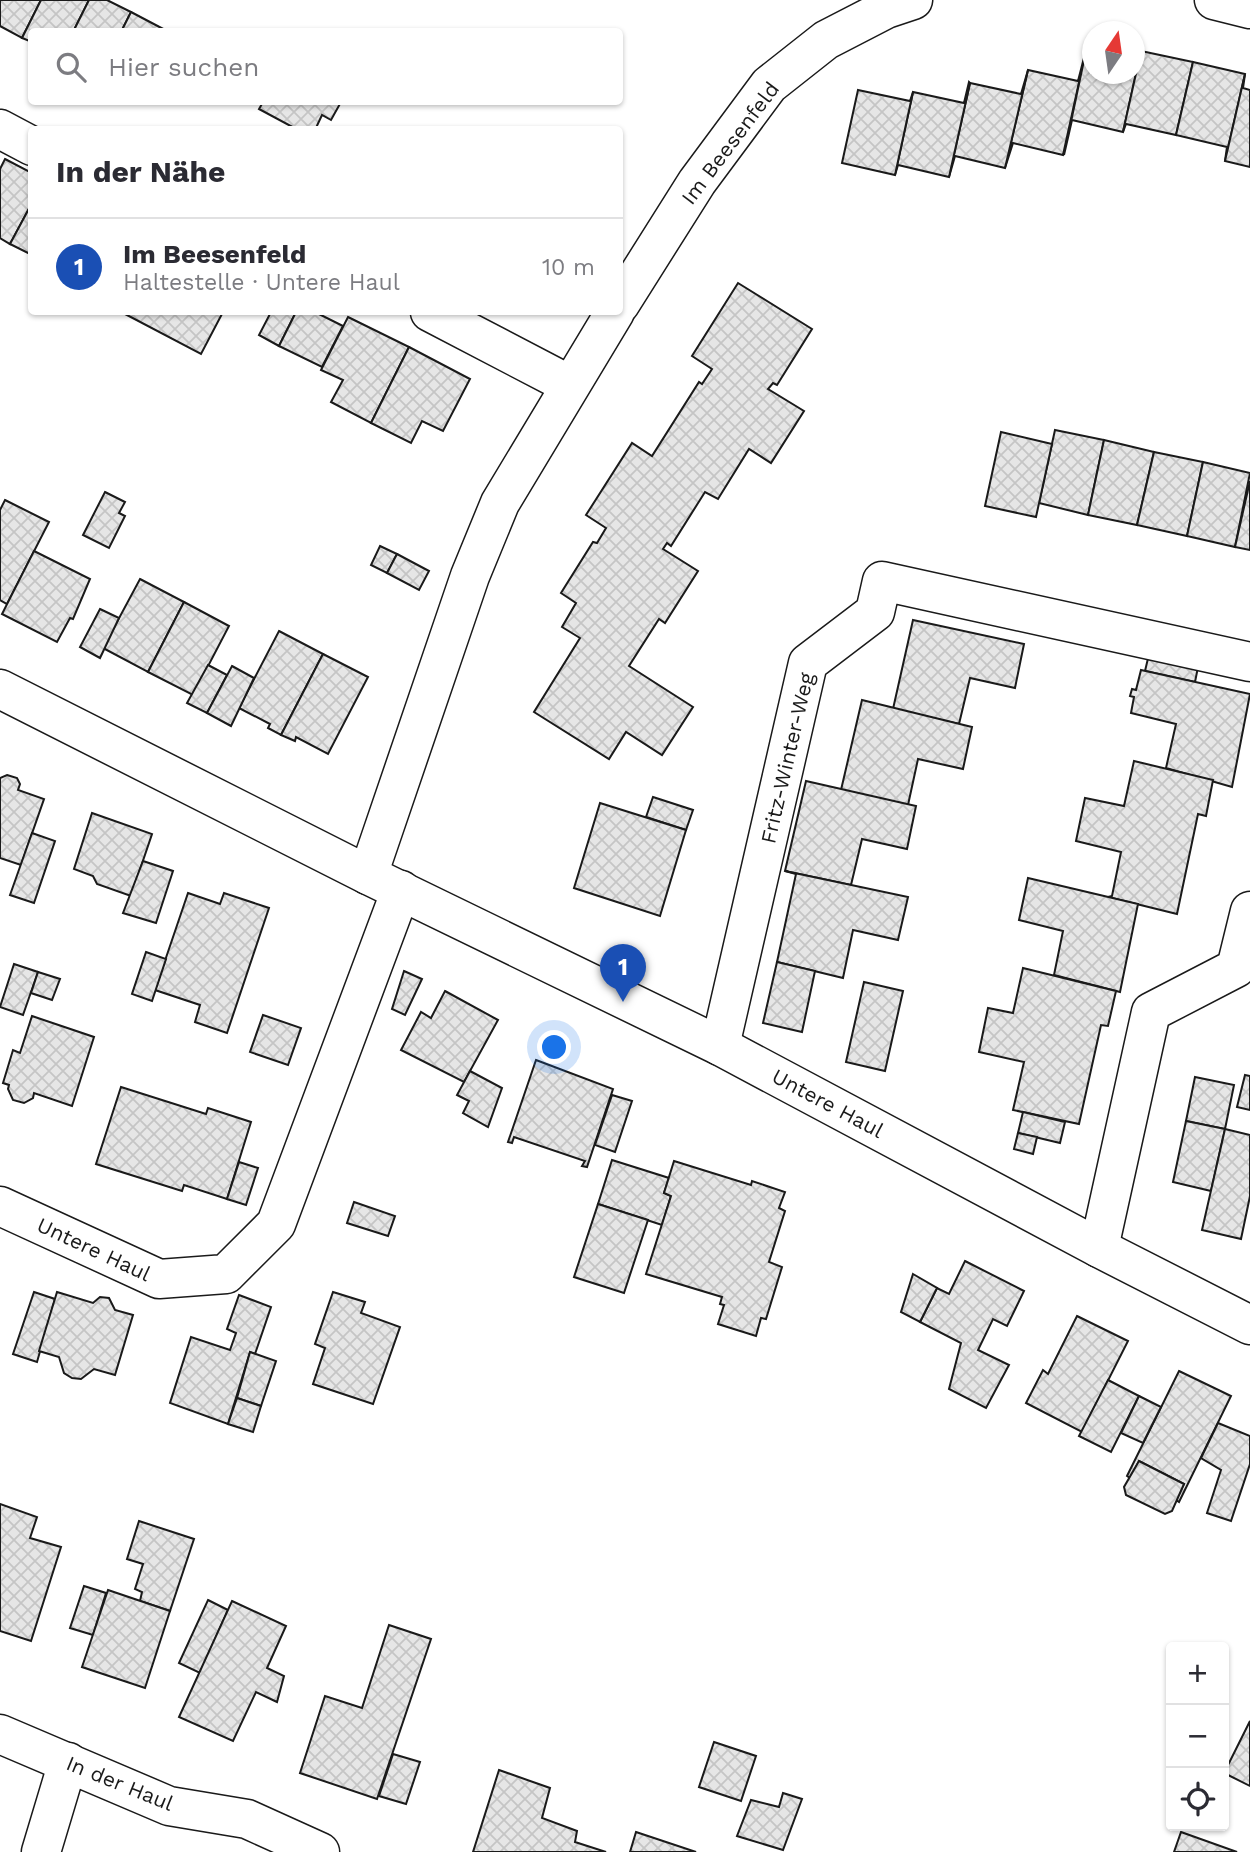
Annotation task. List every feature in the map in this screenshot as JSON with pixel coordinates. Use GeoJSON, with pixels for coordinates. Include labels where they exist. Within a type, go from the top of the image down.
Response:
{"type":"FeatureCollection","features":[{"type":"Feature","properties":{"kind":"street","name":"Im Beesenfeld"},"geometry":{"type":"LineString","coordinates":[[623,299],[697,182],[769,85],[826,40],[886,9],[913,0]]}},
{"type":"Feature","properties":{"kind":"street"},"geometry":{"type":"LineString","coordinates":[[1214,0],[1250,9]]}},
{"type":"Feature","properties":{"kind":"street"},"geometry":{"type":"LineString","coordinates":[[0,129],[28,144]]}},
{"type":"Feature","properties":{"kind":"street"},"geometry":{"type":"LineString","coordinates":[[436,315],[568,384]]}},
{"type":"Feature","properties":{"kind":"street"},"geometry":{"type":"LineString","coordinates":[[385,883],[485,540],[500,503],[568,384],[613,315]]}},
{"type":"Feature","properties":{"kind":"street","name":"Fritz-Winter-Weg"},"geometry":{"type":"LineString","coordinates":[[720,1046],[808,663],[875,612],[882,581],[1250,662]]}},
{"type":"Feature","properties":{"kind":"street","name":"Untere Haul"},"geometry":{"type":"LineString","coordinates":[[0,689],[623,1002],[720,1046],[1099,1248],[1250,1325]]}},
{"type":"Feature","properties":{"kind":"street","name":"Untere Haul"},"geometry":{"type":"LineString","coordinates":[[0,1206],[159,1279],[226,1273],[276,1224],[385,883]]}},
{"type":"Feature","properties":{"kind":"street"},"geometry":{"type":"LineString","coordinates":[[1099,1248],[1151,1012],[1236,968],[1250,911]]}},
{"type":"Feature","properties":{"kind":"street","name":"In der Haul"},"geometry":{"type":"LineString","coordinates":[[0,1734],[169,1807],[247,1819],[320,1852]]}},
{"type":"Feature","properties":{"kind":"street"},"geometry":{"type":"LineString","coordinates":[[41,1852],[68,1762]]}},
{"type":"Feature","properties":{"kind":"building"},"geometry":{"type":"Polygon","coordinates":[[[0,0],[41,0],[22,38],[0,26],[0,0]]]}},
{"type":"Feature","properties":{"kind":"building"},"geometry":{"type":"Polygon","coordinates":[[[41,0],[89,0],[75,28],[28,28],[28,40],[22,38],[41,0]]]}},
{"type":"Feature","properties":{"kind":"building"},"geometry":{"type":"Polygon","coordinates":[[[89,0],[107,0],[131,12],[123,28],[75,28],[89,0]]]}},
{"type":"Feature","properties":{"kind":"building"},"geometry":{"type":"Polygon","coordinates":[[[131,12],[161,28],[123,28],[131,12]]]}},
{"type":"Feature","properties":{"kind":"building"},"geometry":{"type":"Polygon","coordinates":[[[1145,52],[1193,62],[1176,135],[1126,124],[1123,132],[1134,84],[1145,84],[1145,52]]]}},
{"type":"Feature","properties":{"kind":"building"},"geometry":{"type":"Polygon","coordinates":[[[1193,62],[1245,74],[1225,161],[1227,147],[1176,135],[1193,62]]]}},
{"type":"Feature","properties":{"kind":"building"},"geometry":{"type":"Polygon","coordinates":[[[1082,65],[1063,155],[1013,143],[1005,168],[1028,70],[1078,81],[1082,65]]]}},
{"type":"Feature","properties":{"kind":"building"},"geometry":{"type":"Polygon","coordinates":[[[1028,70],[1005,168],[955,156],[949,177],[970,83],[1021,94],[1028,70]]]}},
{"type":"Feature","properties":{"kind":"building"},"geometry":{"type":"Polygon","coordinates":[[[1082,70],[1082,84],[1134,84],[1123,132],[1072,120],[1064,155],[1082,70]]]}},
{"type":"Feature","properties":{"kind":"building"},"geometry":{"type":"Polygon","coordinates":[[[1245,74],[1243,88],[1250,90],[1250,167],[1225,161],[1245,74]]]}},
{"type":"Feature","properties":{"kind":"building"},"geometry":{"type":"Polygon","coordinates":[[[969,82],[949,177],[898,165],[895,175],[913,92],[964,103],[969,82]]]}},
{"type":"Feature","properties":{"kind":"building"},"geometry":{"type":"Polygon","coordinates":[[[858,90],[910,101],[913,92],[895,175],[842,163],[858,90]]]}},
{"type":"Feature","properties":{"kind":"building"},"geometry":{"type":"Polygon","coordinates":[[[261,105],[339,105],[331,120],[322,115],[317,126],[291,126],[259,109],[261,105]]]}},
{"type":"Feature","properties":{"kind":"building"},"geometry":{"type":"Polygon","coordinates":[[[5,159],[28,171],[28,210],[10,244],[0,238],[0,169],[5,159]]]}},
{"type":"Feature","properties":{"kind":"building"},"geometry":{"type":"Polygon","coordinates":[[[28,210],[28,253],[10,244],[28,210]]]}},
{"type":"Feature","properties":{"kind":"building"},"geometry":{"type":"Polygon","coordinates":[[[738,283],[812,329],[777,385],[773,383],[768,389],[804,411],[771,463],[749,449],[718,499],[705,492],[671,546],[667,543],[663,549],[698,571],[665,623],[659,619],[629,666],[693,707],[662,755],[626,732],[609,759],[534,712],[580,638],[562,627],[576,603],[561,593],[593,542],[597,543],[606,528],[586,515],[632,443],[652,456],[699,382],[702,384],[712,369],[692,356],[738,283]]]}},
{"type":"Feature","properties":{"kind":"building"},"geometry":{"type":"Polygon","coordinates":[[[127,315],[221,315],[201,354],[127,315]]]}},
{"type":"Feature","properties":{"kind":"building"},"geometry":{"type":"Polygon","coordinates":[[[269,315],[294,315],[279,346],[259,335],[269,315]]]}},
{"type":"Feature","properties":{"kind":"building"},"geometry":{"type":"Polygon","coordinates":[[[294,315],[321,315],[343,326],[322,367],[279,346],[294,315]]]}},
{"type":"Feature","properties":{"kind":"building"},"geometry":{"type":"Polygon","coordinates":[[[348,317],[409,347],[371,423],[331,402],[343,380],[321,370],[348,317]]]}},
{"type":"Feature","properties":{"kind":"building"},"geometry":{"type":"Polygon","coordinates":[[[409,347],[470,379],[443,431],[422,421],[411,443],[371,423],[409,347]]]}},
{"type":"Feature","properties":{"kind":"building"},"geometry":{"type":"Polygon","coordinates":[[[1055,430],[1104,440],[1088,515],[1039,503],[1055,430]]]}},
{"type":"Feature","properties":{"kind":"building"},"geometry":{"type":"Polygon","coordinates":[[[1001,432],[1052,444],[1036,517],[985,506],[1001,432]]]}},
{"type":"Feature","properties":{"kind":"building"},"geometry":{"type":"Polygon","coordinates":[[[1104,440],[1154,452],[1137,525],[1088,515],[1104,440]]]}},
{"type":"Feature","properties":{"kind":"building"},"geometry":{"type":"Polygon","coordinates":[[[1154,452],[1203,462],[1187,536],[1137,525],[1154,452]]]}},
{"type":"Feature","properties":{"kind":"building"},"geometry":{"type":"Polygon","coordinates":[[[1203,462],[1250,473],[1235,547],[1187,536],[1203,462]]]}},
{"type":"Feature","properties":{"kind":"building"},"geometry":{"type":"Polygon","coordinates":[[[1250,481],[1250,550],[1235,547],[1250,481]]]}},
{"type":"Feature","properties":{"kind":"building"},"geometry":{"type":"Polygon","coordinates":[[[105,492],[125,502],[119,513],[125,516],[109,548],[83,535],[105,492]]]}},
{"type":"Feature","properties":{"kind":"building"},"geometry":{"type":"Polygon","coordinates":[[[5,500],[49,522],[7,604],[0,600],[0,510],[5,500]]]}},
{"type":"Feature","properties":{"kind":"building"},"geometry":{"type":"Polygon","coordinates":[[[380,546],[397,554],[387,573],[371,565],[380,546]]]}},
{"type":"Feature","properties":{"kind":"building"},"geometry":{"type":"Polygon","coordinates":[[[34,551],[90,579],[73,619],[70,618],[57,642],[2,614],[34,551]]]}},
{"type":"Feature","properties":{"kind":"building"},"geometry":{"type":"Polygon","coordinates":[[[397,554],[429,571],[419,590],[387,573],[397,554]]]}},
{"type":"Feature","properties":{"kind":"building"},"geometry":{"type":"Polygon","coordinates":[[[140,579],[184,602],[148,672],[103,648],[140,579]]]}},
{"type":"Feature","properties":{"kind":"building"},"geometry":{"type":"Polygon","coordinates":[[[184,602],[229,626],[193,695],[148,672],[184,602]]]}},
{"type":"Feature","properties":{"kind":"building"},"geometry":{"type":"Polygon","coordinates":[[[100,609],[119,618],[100,658],[80,647],[100,609]]]}},
{"type":"Feature","properties":{"kind":"building"},"geometry":{"type":"Polygon","coordinates":[[[913,620],[1024,644],[1015,688],[970,678],[959,724],[893,709],[913,620]]]}},
{"type":"Feature","properties":{"kind":"building"},"geometry":{"type":"Polygon","coordinates":[[[279,631],[323,654],[281,735],[268,728],[270,724],[239,708],[279,631]]]}},
{"type":"Feature","properties":{"kind":"building"},"geometry":{"type":"Polygon","coordinates":[[[1150,650],[1199,662],[1195,682],[1145,671],[1150,650]]]}},
{"type":"Feature","properties":{"kind":"building"},"geometry":{"type":"Polygon","coordinates":[[[323,654],[368,677],[328,754],[296,737],[295,741],[281,735],[323,654]]]}},
{"type":"Feature","properties":{"kind":"building"},"geometry":{"type":"Polygon","coordinates":[[[208,665],[227,675],[207,713],[187,703],[208,665]]]}},
{"type":"Feature","properties":{"kind":"building"},"geometry":{"type":"Polygon","coordinates":[[[232,666],[254,678],[231,726],[207,713],[232,666]]]}},
{"type":"Feature","properties":{"kind":"building"},"geometry":{"type":"Polygon","coordinates":[[[1141,670],[1250,694],[1232,787],[1166,768],[1176,724],[1131,713],[1134,697],[1130,696],[1132,689],[1136,690],[1141,670]]]}},
{"type":"Feature","properties":{"kind":"building"},"geometry":{"type":"Polygon","coordinates":[[[862,700],[972,727],[963,769],[918,759],[908,805],[841,790],[862,700]]]}},
{"type":"Feature","properties":{"kind":"building"},"geometry":{"type":"Polygon","coordinates":[[[1134,761],[1213,780],[1206,816],[1198,814],[1177,914],[1108,897],[1112,896],[1121,852],[1076,841],[1085,798],[1124,806],[1134,761]]]}},
{"type":"Feature","properties":{"kind":"building"},"geometry":{"type":"Polygon","coordinates":[[[7,775],[17,778],[20,784],[18,790],[44,799],[21,865],[0,858],[0,778],[7,775]]]}},
{"type":"Feature","properties":{"kind":"building"},"geometry":{"type":"Polygon","coordinates":[[[806,781],[916,806],[907,849],[862,839],[851,885],[785,871],[806,781]]]}},
{"type":"Feature","properties":{"kind":"building"},"geometry":{"type":"Polygon","coordinates":[[[653,797],[693,810],[686,830],[646,817],[653,797]]]}},
{"type":"Feature","properties":{"kind":"building"},"geometry":{"type":"Polygon","coordinates":[[[600,803],[686,830],[660,916],[574,888],[600,803]]]}},
{"type":"Feature","properties":{"kind":"building"},"geometry":{"type":"Polygon","coordinates":[[[92,813],[152,834],[131,896],[97,884],[93,876],[74,869],[92,813]]]}},
{"type":"Feature","properties":{"kind":"building"},"geometry":{"type":"Polygon","coordinates":[[[32,833],[55,841],[34,903],[10,895],[32,833]]]}},
{"type":"Feature","properties":{"kind":"building"},"geometry":{"type":"Polygon","coordinates":[[[143,861],[173,871],[156,923],[123,913],[143,861]]]}},
{"type":"Feature","properties":{"kind":"building"},"geometry":{"type":"Polygon","coordinates":[[[785,871],[908,897],[898,940],[853,930],[843,978],[777,962],[796,874],[785,871]]]}},
{"type":"Feature","properties":{"kind":"building"},"geometry":{"type":"Polygon","coordinates":[[[1028,878],[1138,904],[1120,992],[1054,975],[1063,931],[1019,920],[1028,878]]]}},
{"type":"Feature","properties":{"kind":"building"},"geometry":{"type":"Polygon","coordinates":[[[188,893],[220,904],[224,893],[269,908],[227,1033],[195,1022],[200,1005],[155,990],[188,893]]]}},
{"type":"Feature","properties":{"kind":"building"},"geometry":{"type":"Polygon","coordinates":[[[146,952],[166,959],[152,1001],[132,994],[146,952]]]}},
{"type":"Feature","properties":{"kind":"building"},"geometry":{"type":"Polygon","coordinates":[[[777,962],[815,971],[802,1032],[763,1023],[777,962]]]}},
{"type":"Feature","properties":{"kind":"building"},"geometry":{"type":"Polygon","coordinates":[[[14,964],[38,972],[23,1015],[0,1007],[14,964]]]}},
{"type":"Feature","properties":{"kind":"building"},"geometry":{"type":"Polygon","coordinates":[[[1023,968],[1116,991],[1108,1026],[1101,1025],[1079,1124],[1013,1110],[1024,1062],[979,1052],[988,1008],[1013,1013],[1023,968]]]}},
{"type":"Feature","properties":{"kind":"building"},"geometry":{"type":"Polygon","coordinates":[[[404,971],[422,979],[405,1015],[392,1009],[404,971]]]}},
{"type":"Feature","properties":{"kind":"building"},"geometry":{"type":"Polygon","coordinates":[[[38,972],[60,979],[52,1000],[31,993],[38,972]]]}},
{"type":"Feature","properties":{"kind":"building"},"geometry":{"type":"Polygon","coordinates":[[[864,982],[903,991],[885,1071],[846,1062],[864,982]]]}},
{"type":"Feature","properties":{"kind":"building"},"geometry":{"type":"Polygon","coordinates":[[[445,991],[498,1020],[464,1082],[401,1050],[421,1012],[431,1018],[445,991]]]}},
{"type":"Feature","properties":{"kind":"building"},"geometry":{"type":"Polygon","coordinates":[[[263,1015],[301,1028],[288,1065],[250,1052],[263,1015]]]}},
{"type":"Feature","properties":{"kind":"building"},"geometry":{"type":"Polygon","coordinates":[[[32,1016],[94,1037],[72,1106],[34,1093],[33,1098],[24,1103],[13,1100],[9,1085],[3,1083],[13,1050],[20,1053],[32,1016]]]}},
{"type":"Feature","properties":{"kind":"building"},"geometry":{"type":"Polygon","coordinates":[[[536,1060],[613,1089],[587,1167],[582,1166],[585,1161],[514,1137],[512,1143],[508,1142],[536,1060]]]}},
{"type":"Feature","properties":{"kind":"building"},"geometry":{"type":"Polygon","coordinates":[[[470,1071],[502,1088],[488,1127],[463,1113],[469,1101],[457,1095],[470,1071]]]}},
{"type":"Feature","properties":{"kind":"building"},"geometry":{"type":"Polygon","coordinates":[[[1245,1075],[1250,1076],[1250,1110],[1237,1107],[1245,1075]]]}},
{"type":"Feature","properties":{"kind":"building"},"geometry":{"type":"Polygon","coordinates":[[[1195,1077],[1234,1085],[1225,1129],[1186,1121],[1195,1077]]]}},
{"type":"Feature","properties":{"kind":"building"},"geometry":{"type":"Polygon","coordinates":[[[121,1087],[206,1114],[208,1108],[251,1122],[227,1199],[184,1185],[182,1191],[96,1164],[121,1087]]]}},
{"type":"Feature","properties":{"kind":"building"},"geometry":{"type":"Polygon","coordinates":[[[612,1095],[632,1101],[615,1152],[595,1145],[612,1095]]]}},
{"type":"Feature","properties":{"kind":"building"},"geometry":{"type":"Polygon","coordinates":[[[1023,1112],[1065,1122],[1060,1143],[1018,1133],[1023,1112]]]}},
{"type":"Feature","properties":{"kind":"building"},"geometry":{"type":"Polygon","coordinates":[[[1186,1121],[1225,1129],[1211,1191],[1173,1182],[1186,1121]]]}},
{"type":"Feature","properties":{"kind":"building"},"geometry":{"type":"Polygon","coordinates":[[[1225,1129],[1250,1135],[1250,1196],[1241,1239],[1202,1230],[1225,1129]]]}},
{"type":"Feature","properties":{"kind":"building"},"geometry":{"type":"Polygon","coordinates":[[[1018,1133],[1037,1137],[1033,1154],[1014,1149],[1018,1133]]]}},
{"type":"Feature","properties":{"kind":"building"},"geometry":{"type":"Polygon","coordinates":[[[612,1160],[669,1178],[664,1193],[671,1196],[662,1225],[598,1204],[612,1160]]]}},
{"type":"Feature","properties":{"kind":"building"},"geometry":{"type":"Polygon","coordinates":[[[674,1161],[751,1185],[752,1181],[785,1192],[779,1208],[785,1211],[769,1262],[782,1267],[766,1319],[761,1318],[756,1336],[718,1324],[724,1305],[720,1304],[722,1297],[646,1274],[671,1196],[664,1193],[674,1161]]]}},
{"type":"Feature","properties":{"kind":"building"},"geometry":{"type":"Polygon","coordinates":[[[239,1162],[258,1168],[246,1205],[227,1199],[239,1162]]]}},
{"type":"Feature","properties":{"kind":"building"},"geometry":{"type":"Polygon","coordinates":[[[354,1202],[395,1216],[388,1236],[347,1223],[354,1202]]]}},
{"type":"Feature","properties":{"kind":"building"},"geometry":{"type":"Polygon","coordinates":[[[598,1204],[648,1220],[624,1293],[574,1277],[598,1204]]]}},
{"type":"Feature","properties":{"kind":"building"},"geometry":{"type":"Polygon","coordinates":[[[965,1261],[1024,1291],[1007,1326],[993,1319],[978,1350],[1009,1365],[986,1408],[949,1389],[961,1343],[920,1322],[937,1288],[949,1294],[965,1261]]]}},
{"type":"Feature","properties":{"kind":"building"},"geometry":{"type":"Polygon","coordinates":[[[913,1274],[937,1288],[920,1322],[901,1312],[913,1274]]]}},
{"type":"Feature","properties":{"kind":"building"},"geometry":{"type":"Polygon","coordinates":[[[34,1292],[55,1299],[37,1362],[13,1354],[34,1292]]]}},
{"type":"Feature","properties":{"kind":"building"},"geometry":{"type":"Polygon","coordinates":[[[57,1292],[93,1303],[100,1297],[109,1298],[115,1310],[133,1315],[115,1375],[94,1369],[81,1379],[72,1378],[64,1373],[59,1357],[39,1351],[57,1292]]]}},
{"type":"Feature","properties":{"kind":"building"},"geometry":{"type":"Polygon","coordinates":[[[333,1292],[365,1302],[361,1313],[400,1327],[373,1404],[313,1384],[325,1348],[315,1344],[333,1292]]]}},
{"type":"Feature","properties":{"kind":"building"},"geometry":{"type":"Polygon","coordinates":[[[239,1295],[271,1307],[255,1354],[250,1352],[228,1424],[170,1403],[191,1337],[230,1350],[236,1333],[227,1329],[239,1295]]]}},
{"type":"Feature","properties":{"kind":"building"},"geometry":{"type":"Polygon","coordinates":[[[1077,1316],[1128,1341],[1082,1432],[1026,1403],[1043,1370],[1048,1374],[1077,1316]]]}},
{"type":"Feature","properties":{"kind":"building"},"geometry":{"type":"Polygon","coordinates":[[[250,1352],[276,1361],[261,1406],[237,1398],[250,1352]]]}},
{"type":"Feature","properties":{"kind":"building"},"geometry":{"type":"Polygon","coordinates":[[[1179,1371],[1231,1396],[1179,1502],[1176,1500],[1184,1484],[1139,1461],[1130,1478],[1127,1476],[1179,1371]]]}},
{"type":"Feature","properties":{"kind":"building"},"geometry":{"type":"Polygon","coordinates":[[[1108,1380],[1139,1396],[1111,1452],[1079,1436],[1108,1380]]]}},
{"type":"Feature","properties":{"kind":"building"},"geometry":{"type":"Polygon","coordinates":[[[1139,1396],[1161,1407],[1143,1443],[1121,1433],[1139,1396]]]}},
{"type":"Feature","properties":{"kind":"building"},"geometry":{"type":"Polygon","coordinates":[[[237,1398],[261,1406],[253,1432],[228,1424],[237,1398]]]}},
{"type":"Feature","properties":{"kind":"building"},"geometry":{"type":"Polygon","coordinates":[[[1218,1423],[1250,1436],[1250,1464],[1231,1521],[1207,1513],[1221,1470],[1201,1458],[1218,1423]]]}},
{"type":"Feature","properties":{"kind":"building"},"geometry":{"type":"Polygon","coordinates":[[[1139,1461],[1184,1484],[1172,1511],[1165,1514],[1126,1495],[1124,1487],[1139,1461]]]}},
{"type":"Feature","properties":{"kind":"building"},"geometry":{"type":"Polygon","coordinates":[[[0,1504],[37,1517],[30,1538],[61,1547],[31,1641],[0,1631],[0,1504]]]}},
{"type":"Feature","properties":{"kind":"building"},"geometry":{"type":"Polygon","coordinates":[[[139,1521],[194,1539],[170,1611],[140,1601],[142,1592],[135,1589],[143,1564],[127,1559],[139,1521]]]}},
{"type":"Feature","properties":{"kind":"building"},"geometry":{"type":"Polygon","coordinates":[[[84,1586],[106,1593],[93,1635],[70,1628],[84,1586]]]}},
{"type":"Feature","properties":{"kind":"building"},"geometry":{"type":"Polygon","coordinates":[[[108,1590],[170,1611],[145,1688],[82,1667],[108,1590]]]}},
{"type":"Feature","properties":{"kind":"building"},"geometry":{"type":"Polygon","coordinates":[[[208,1600],[228,1610],[200,1673],[179,1663],[208,1600]]]}},
{"type":"Feature","properties":{"kind":"building"},"geometry":{"type":"Polygon","coordinates":[[[232,1601],[286,1626],[267,1668],[284,1676],[277,1702],[256,1692],[233,1741],[179,1717],[232,1601]]]}},
{"type":"Feature","properties":{"kind":"building"},"geometry":{"type":"Polygon","coordinates":[[[389,1625],[431,1639],[377,1799],[300,1773],[325,1696],[362,1708],[389,1625]]]}},
{"type":"Feature","properties":{"kind":"building"},"geometry":{"type":"Polygon","coordinates":[[[1250,1721],[1250,1786],[1229,1776],[1229,1763],[1250,1721]]]}},
{"type":"Feature","properties":{"kind":"building"},"geometry":{"type":"Polygon","coordinates":[[[714,1742],[756,1756],[741,1801],[699,1787],[714,1742]]]}},
{"type":"Feature","properties":{"kind":"building"},"geometry":{"type":"Polygon","coordinates":[[[393,1754],[420,1762],[406,1804],[379,1796],[393,1754]]]}},
{"type":"Feature","properties":{"kind":"building"},"geometry":{"type":"Polygon","coordinates":[[[499,1770],[550,1788],[542,1818],[577,1831],[575,1842],[606,1852],[473,1852],[499,1770]]]}},
{"type":"Feature","properties":{"kind":"building"},"geometry":{"type":"Polygon","coordinates":[[[783,1793],[802,1799],[783,1850],[737,1836],[751,1800],[779,1807],[783,1793]]]}},
{"type":"Feature","properties":{"kind":"building"},"geometry":{"type":"Polygon","coordinates":[[[636,1832],[696,1852],[630,1852],[636,1832]]]}},
{"type":"Feature","properties":{"kind":"building"},"geometry":{"type":"Polygon","coordinates":[[[1181,1832],[1237,1852],[1174,1852],[1181,1832]]]}},
{"type":"Feature","properties":{"kind":"place","name":"Im Beesenfeld"},"geometry":{"type":"Point","coordinates":[623,1002]}}]}
